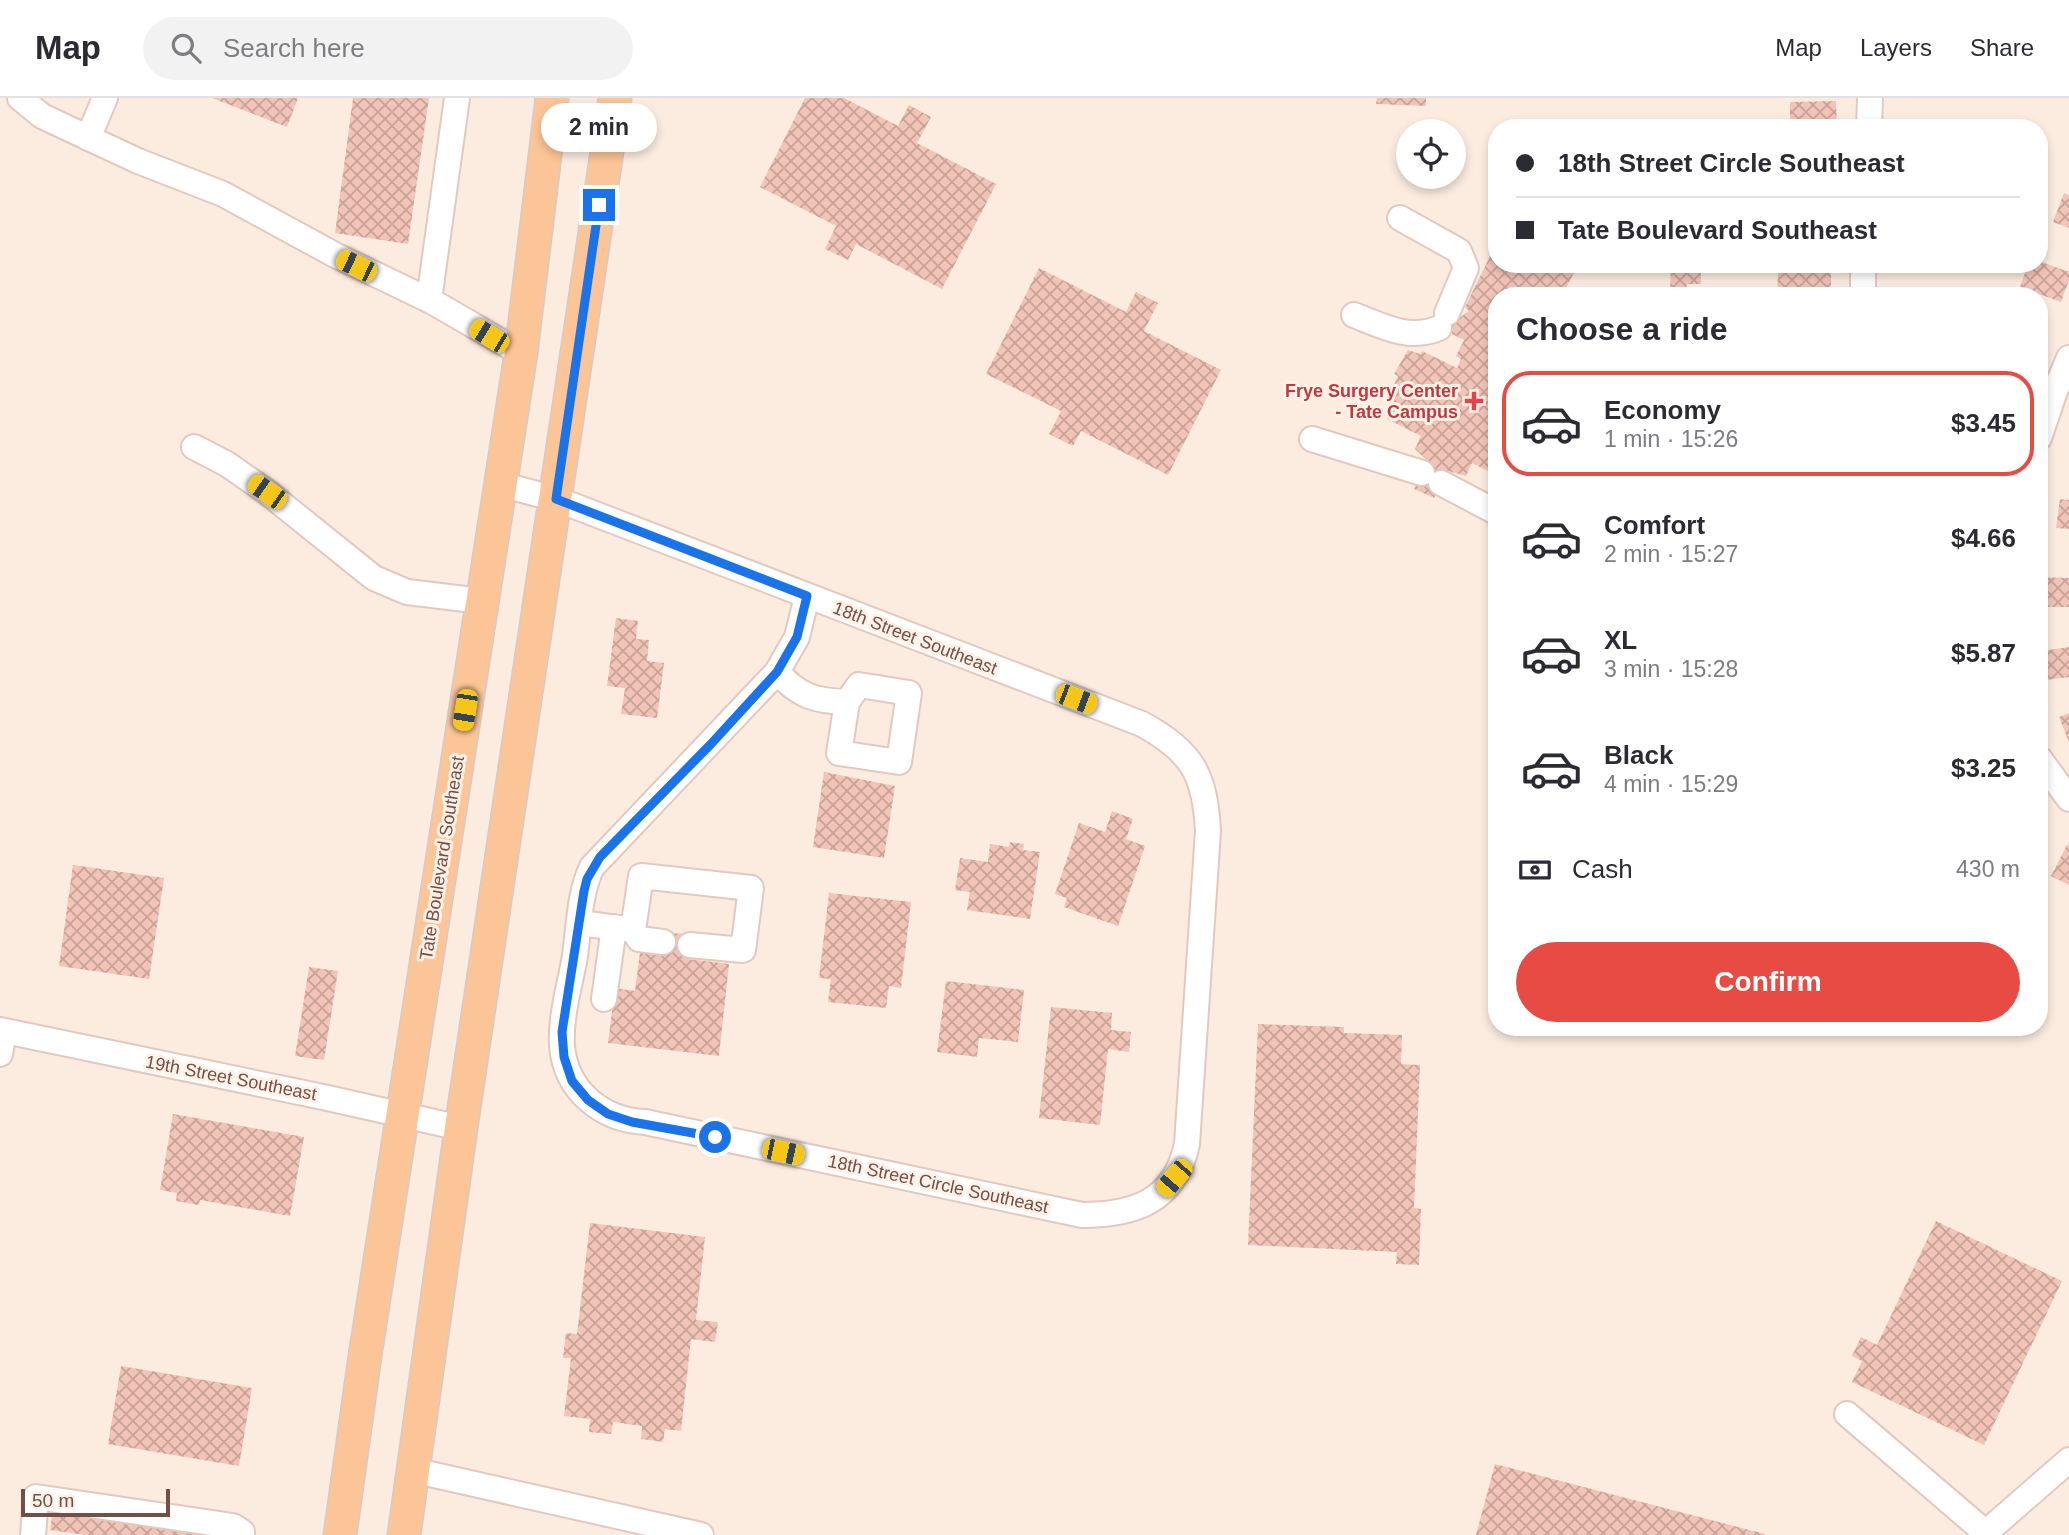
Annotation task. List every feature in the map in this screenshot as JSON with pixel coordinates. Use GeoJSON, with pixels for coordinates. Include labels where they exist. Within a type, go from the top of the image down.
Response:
{"type":"FeatureCollection","features":[{"type":"Feature","properties":{"kind":"main road","name":"Tate Boulevard Southeast"},"geometry":{"type":"LineString","coordinates":[[340,1535],[402,1115],[521,353],[552,98]]}},
{"type":"Feature","properties":{"kind":"main road"},"geometry":{"type":"LineString","coordinates":[[404,1535],[461,1128],[615,98]]}},
{"type":"Feature","properties":{"kind":"street"},"geometry":{"type":"LineString","coordinates":[[20,98],[88,138],[223,194],[335,255],[429,300],[521,353]]}},
{"type":"Feature","properties":{"kind":"street"},"geometry":{"type":"LineString","coordinates":[[88,138],[105,98]]}},
{"type":"Feature","properties":{"kind":"street"},"geometry":{"type":"LineString","coordinates":[[429,300],[457,98]]}},
{"type":"Feature","properties":{"kind":"street"},"geometry":{"type":"LineString","coordinates":[[1869,119],[1870,98]]}},
{"type":"Feature","properties":{"kind":"street"},"geometry":{"type":"LineString","coordinates":[[1354,315],[1400,333],[1425,334],[1443,320],[1466,268],[1459,251],[1400,218]]}},
{"type":"Feature","properties":{"kind":"street"},"geometry":{"type":"LineString","coordinates":[[2048,412],[2069,358]]}},
{"type":"Feature","properties":{"kind":"street"},"geometry":{"type":"LineString","coordinates":[[1312,439],[1432,478],[1488,508]]}},
{"type":"Feature","properties":{"kind":"street"},"geometry":{"type":"LineString","coordinates":[[194,447],[227,464],[267,492],[374,578],[407,592],[482,601]]}},
{"type":"Feature","properties":{"kind":"street","name":"18th Street Southeast"},"geometry":{"type":"LineString","coordinates":[[500,484],[556,499],[1142,724],[1173,744],[1197,772]]}},
{"type":"Feature","properties":{"kind":"street","name":"18th Street Circle Southeast"},"geometry":{"type":"LineString","coordinates":[[807,596],[797,637],[777,672],[600,857],[587,879],[562,1032],[564,1057],[572,1081],[579,1091],[608,1114],[632,1122],[1082,1215],[1110,1215],[1146,1204],[1160,1195],[1174,1178],[1184,1158],[1187,1144],[1208,831],[1207,804],[1197,772]]}},
{"type":"Feature","properties":{"kind":"street"},"geometry":{"type":"LineString","coordinates":[[777,672],[799,693],[817,699],[847,702]]}},
{"type":"Feature","properties":{"kind":"street"},"geometry":{"type":"LineString","coordinates":[[2048,770],[2069,799]]}},
{"type":"Feature","properties":{"kind":"street"},"geometry":{"type":"LineString","coordinates":[[604,999],[640,876],[751,888],[743,950],[690,945]]}},
{"type":"Feature","properties":{"kind":"street"},"geometry":{"type":"LineString","coordinates":[[580,923],[623,929],[639,939],[663,942]]}},
{"type":"Feature","properties":{"kind":"street","name":"19th Street Southeast"},"geometry":{"type":"LineString","coordinates":[[1,1038],[323,1097],[461,1128]]}},
{"type":"Feature","properties":{"kind":"street"},"geometry":{"type":"LineString","coordinates":[[1847,1414],[1985,1534],[2069,1460]]}},
{"type":"Feature","properties":{"kind":"street"},"geometry":{"type":"LineString","coordinates":[[412,1470],[701,1535]]}},
{"type":"Feature","properties":{"kind":"street"},"geometry":{"type":"LineString","coordinates":[[36,1534],[36,1497],[233,1526],[242,1532],[242,1535]]}},
{"type":"Feature","properties":{"kind":"building"},"geometry":{"type":"Polygon","coordinates":[[[212,98],[298,98],[287,127],[212,98]]]}},
{"type":"Feature","properties":{"kind":"building"},"geometry":{"type":"Polygon","coordinates":[[[353,98],[429,98],[408,244],[335,233],[353,98]]]}},
{"type":"Feature","properties":{"kind":"building"},"geometry":{"type":"Polygon","coordinates":[[[805,98],[844,98],[898,126],[909,105],[931,117],[917,143],[996,184],[942,289],[856,244],[848,260],[825,249],[836,226],[760,187],[805,98]]]}},
{"type":"Feature","properties":{"kind":"building"},"geometry":{"type":"Polygon","coordinates":[[[1377,98],[1426,98],[1426,106],[1376,104],[1377,98]]]}},
{"type":"Feature","properties":{"kind":"building"},"geometry":{"type":"Polygon","coordinates":[[[1836,101],[1837,119],[1790,119],[1790,102],[1836,101]]]}},
{"type":"Feature","properties":{"kind":"building"},"geometry":{"type":"Polygon","coordinates":[[[2064,193],[2069,195],[2069,228],[2053,222],[2064,193]]]}},
{"type":"Feature","properties":{"kind":"building"},"geometry":{"type":"Polygon","coordinates":[[[1488,260],[1488,273],[1574,273],[1567,287],[1488,287],[1488,471],[1472,463],[1466,476],[1448,471],[1434,498],[1414,489],[1428,461],[1415,449],[1421,436],[1387,419],[1393,406],[1386,403],[1398,376],[1394,374],[1408,350],[1420,354],[1422,351],[1457,368],[1461,359],[1456,356],[1464,340],[1432,324],[1439,309],[1458,319],[1469,311],[1465,307],[1488,260]]]}},
{"type":"Feature","properties":{"kind":"building"},"geometry":{"type":"Polygon","coordinates":[[[2048,264],[2069,272],[2061,302],[2048,297],[2048,287],[2020,287],[2025,273],[2048,273],[2048,264]]]}},
{"type":"Feature","properties":{"kind":"building"},"geometry":{"type":"Polygon","coordinates":[[[1039,268],[1126,312],[1136,292],[1158,303],[1144,331],[1221,370],[1168,475],[1081,431],[1073,446],[1049,434],[1061,411],[986,374],[1039,268]]]}},
{"type":"Feature","properties":{"kind":"building"},"geometry":{"type":"Polygon","coordinates":[[[1671,273],[1701,273],[1701,284],[1670,287],[1671,273]]]}},
{"type":"Feature","properties":{"kind":"building"},"geometry":{"type":"Polygon","coordinates":[[[1778,273],[1831,273],[1831,287],[1777,287],[1778,273]]]}},
{"type":"Feature","properties":{"kind":"building"},"geometry":{"type":"Polygon","coordinates":[[[2060,499],[2069,500],[2069,529],[2056,528],[2060,499]]]}},
{"type":"Feature","properties":{"kind":"building"},"geometry":{"type":"Polygon","coordinates":[[[2048,577],[2069,578],[2069,607],[2048,607],[2048,577]]]}},
{"type":"Feature","properties":{"kind":"building"},"geometry":{"type":"Polygon","coordinates":[[[616,618],[638,621],[636,639],[649,640],[647,661],[664,663],[657,718],[621,714],[625,688],[607,686],[616,618]]]}},
{"type":"Feature","properties":{"kind":"building"},"geometry":{"type":"Polygon","coordinates":[[[2069,647],[2069,677],[2048,680],[2048,650],[2069,647]]]}},
{"type":"Feature","properties":{"kind":"building"},"geometry":{"type":"Polygon","coordinates":[[[2069,713],[2069,742],[2059,717],[2069,713]]]}},
{"type":"Feature","properties":{"kind":"building"},"geometry":{"type":"Polygon","coordinates":[[[824,772],[895,786],[884,858],[813,847],[824,772]]]}},
{"type":"Feature","properties":{"kind":"building"},"geometry":{"type":"Polygon","coordinates":[[[1112,811],[1133,819],[1126,839],[1145,846],[1118,926],[1064,907],[1067,898],[1055,894],[1079,823],[1105,832],[1112,811]]]}},
{"type":"Feature","properties":{"kind":"building"},"geometry":{"type":"Polygon","coordinates":[[[1010,842],[1024,844],[1023,850],[1040,852],[1030,919],[967,910],[970,892],[955,890],[960,858],[988,862],[990,844],[1009,847],[1010,842]]]}},
{"type":"Feature","properties":{"kind":"building"},"geometry":{"type":"Polygon","coordinates":[[[2067,845],[2069,846],[2069,885],[2051,876],[2067,845]]]}},
{"type":"Feature","properties":{"kind":"building"},"geometry":{"type":"Polygon","coordinates":[[[73,865],[164,878],[149,979],[59,966],[73,865]]]}},
{"type":"Feature","properties":{"kind":"building"},"geometry":{"type":"Polygon","coordinates":[[[829,893],[911,902],[901,988],[889,986],[886,1008],[828,1002],[831,979],[819,978],[829,893]]]}},
{"type":"Feature","properties":{"kind":"building"},"geometry":{"type":"Polygon","coordinates":[[[664,932],[691,935],[688,959],[729,964],[719,1056],[608,1043],[615,988],[635,991],[640,952],[661,955],[664,932]]]}},
{"type":"Feature","properties":{"kind":"building"},"geometry":{"type":"Polygon","coordinates":[[[309,967],[338,971],[324,1060],[295,1056],[309,967]]]}},
{"type":"Feature","properties":{"kind":"building"},"geometry":{"type":"Polygon","coordinates":[[[946,981],[1024,990],[1018,1042],[979,1038],[977,1057],[937,1052],[946,981]]]}},
{"type":"Feature","properties":{"kind":"building"},"geometry":{"type":"Polygon","coordinates":[[[1051,1007],[1112,1013],[1111,1030],[1131,1032],[1129,1052],[1108,1049],[1100,1125],[1039,1118],[1051,1007]]]}},
{"type":"Feature","properties":{"kind":"building"},"geometry":{"type":"Polygon","coordinates":[[[1258,1024],[1344,1027],[1344,1033],[1402,1035],[1401,1064],[1420,1065],[1414,1208],[1421,1209],[1419,1265],[1396,1264],[1397,1252],[1248,1245],[1258,1024]]]}},
{"type":"Feature","properties":{"kind":"building"},"geometry":{"type":"Polygon","coordinates":[[[173,1114],[304,1137],[290,1216],[200,1200],[199,1205],[176,1201],[177,1193],[160,1190],[173,1114]]]}},
{"type":"Feature","properties":{"kind":"building"},"geometry":{"type":"Polygon","coordinates":[[[1936,1221],[2062,1281],[1984,1445],[1852,1382],[1862,1361],[1852,1356],[1861,1337],[1877,1345],[1936,1221]]]}},
{"type":"Feature","properties":{"kind":"building"},"geometry":{"type":"Polygon","coordinates":[[[590,1223],[705,1237],[696,1320],[718,1322],[715,1342],[691,1339],[681,1431],[665,1429],[663,1442],[641,1439],[642,1426],[613,1422],[611,1434],[589,1432],[590,1419],[564,1416],[571,1358],[563,1358],[566,1333],[577,1334],[590,1223]]]}},
{"type":"Feature","properties":{"kind":"building"},"geometry":{"type":"Polygon","coordinates":[[[121,1366],[252,1388],[239,1466],[108,1444],[121,1366]]]}},
{"type":"Feature","properties":{"kind":"building"},"geometry":{"type":"Polygon","coordinates":[[[1495,1464],[1765,1534],[1765,1535],[1476,1535],[1495,1464]]]}},
{"type":"Feature","properties":{"kind":"building"},"geometry":{"type":"Polygon","coordinates":[[[53,1510],[205,1535],[85,1535],[50,1530],[53,1510]]]}},
{"type":"Feature","properties":{"kind":"place","name":"Frye Surgery Center - Tate Campus"},"geometry":{"type":"Point","coordinates":[1474,401]}},
{"type":"Feature","properties":{"kind":"route"},"geometry":{"type":"LineString","coordinates":[[599,205],[556,499],[807,596],[797,637],[777,672],[600,857],[592,867],[584,891],[562,1032],[564,1057],[572,1081],[597,1108],[620,1119],[715,1137]]}}]}
